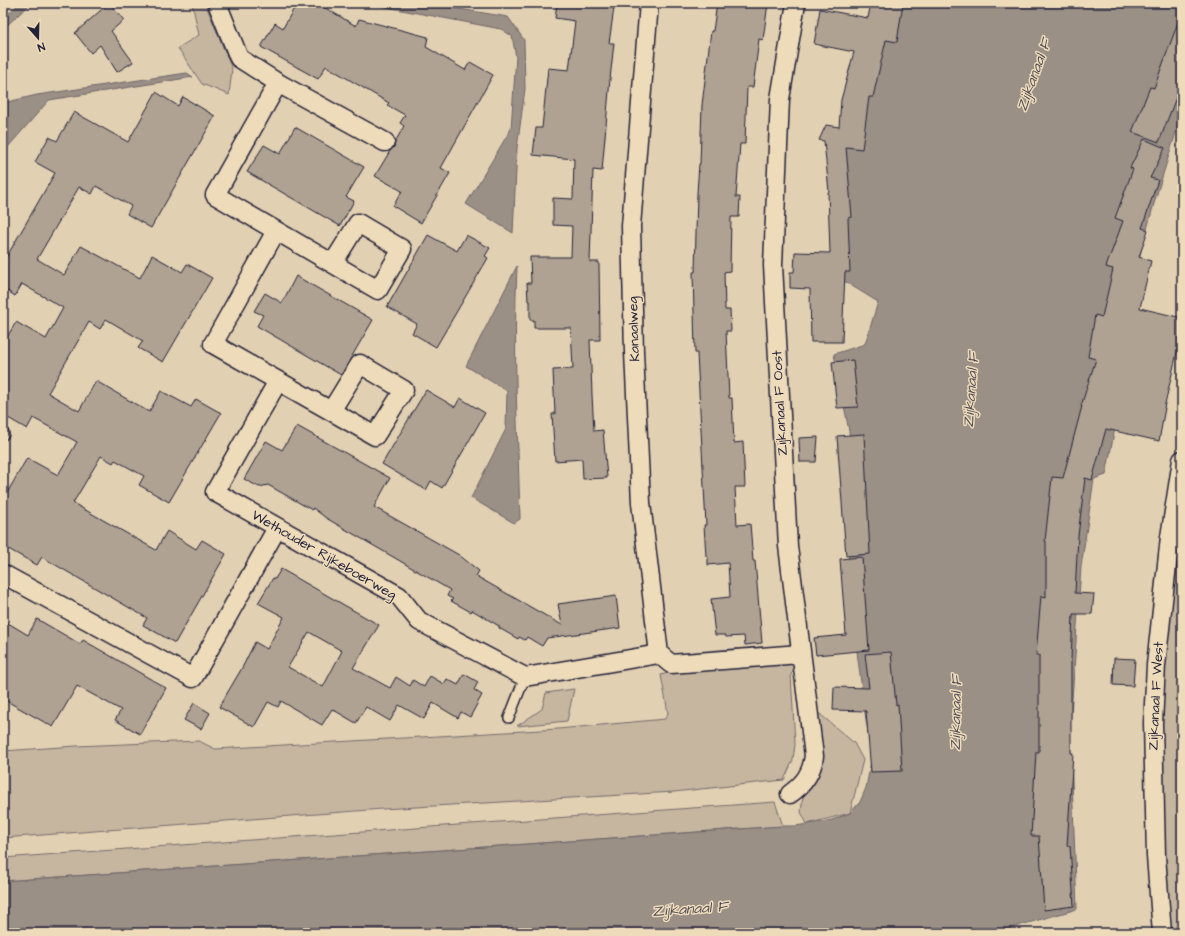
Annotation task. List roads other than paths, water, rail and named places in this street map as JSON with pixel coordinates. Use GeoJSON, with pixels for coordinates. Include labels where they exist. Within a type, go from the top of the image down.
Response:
{"type":"FeatureCollection","features":[{"type":"Feature","properties":{"kind":"street"},"geometry":{"type":"LineString","coordinates":[[217,3],[239,58],[278,83],[385,142]]}},
{"type":"Feature","properties":{"kind":"street","name":"Kanaalweg"},"geometry":{"type":"LineString","coordinates":[[649,3],[631,226],[634,344],[641,503],[659,654]]}},
{"type":"Feature","properties":{"kind":"street","name":"Zijkanaal F Oost"},"geometry":{"type":"LineString","coordinates":[[790,794],[800,787],[812,767],[814,756],[800,654],[788,546],[773,265],[780,99],[796,3]]}},
{"type":"Feature","properties":{"kind":"street"},"geometry":{"type":"LineString","coordinates":[[278,83],[215,195],[332,263]]}},
{"type":"Feature","properties":{"kind":"street"},"geometry":{"type":"LineString","coordinates":[[276,231],[213,344],[330,411]]}},
{"type":"Feature","properties":{"kind":"street","name":"Wethouder Rijkeboerweg"},"geometry":{"type":"LineString","coordinates":[[278,381],[216,492],[399,596],[419,621],[525,677]]}},
{"type":"Feature","properties":{"kind":"street","name":"Zijkanaal F West"},"geometry":{"type":"LineString","coordinates":[[1162,933],[1156,856],[1153,723],[1156,664],[1170,537],[1182,460]]}},
{"type":"Feature","properties":{"kind":"street"},"geometry":{"type":"LineString","coordinates":[[3,574],[193,678],[277,528]]}},
{"type":"Feature","properties":{"kind":"street"},"geometry":{"type":"LineString","coordinates":[[525,677],[659,654],[671,664],[800,654]]}},
{"type":"Feature","properties":{"kind":"lane"},"geometry":{"type":"LineString","coordinates":[[509,718],[525,677]]}},
{"type":"Feature","properties":{"kind":"water"},"geometry":{"type":"Polygon","coordinates":[[[20,3],[31,3],[3,29],[3,19],[20,3]]]}},
{"type":"Feature","properties":{"kind":"water"},"geometry":{"type":"Polygon","coordinates":[[[365,3],[423,3],[508,17],[524,40],[525,89],[517,148],[513,233],[466,204],[511,129],[516,57],[512,36],[501,29],[365,3]]]}},
{"type":"Feature","properties":{"kind":"water","name":"Zijkanaal F"},"geometry":{"type":"Polygon","coordinates":[[[875,3],[1182,3],[1182,113],[1155,200],[1121,324],[1125,375],[1106,475],[1094,479],[1081,567],[1070,729],[1077,909],[993,933],[3,933],[3,881],[795,826],[832,820],[850,813],[860,802],[866,788],[872,756],[856,644],[848,552],[861,537],[849,431],[834,354],[865,344],[878,302],[844,281],[836,153],[875,3]]]}},
{"type":"Feature","properties":{"kind":"water"},"geometry":{"type":"Polygon","coordinates":[[[187,73],[193,77],[49,100],[8,147],[3,145],[3,103],[37,95],[187,73]]]}},
{"type":"Feature","properties":{"kind":"water"},"geometry":{"type":"Polygon","coordinates":[[[517,266],[516,361],[520,519],[514,523],[471,498],[506,429],[507,391],[466,366],[517,266]]]}}]}
